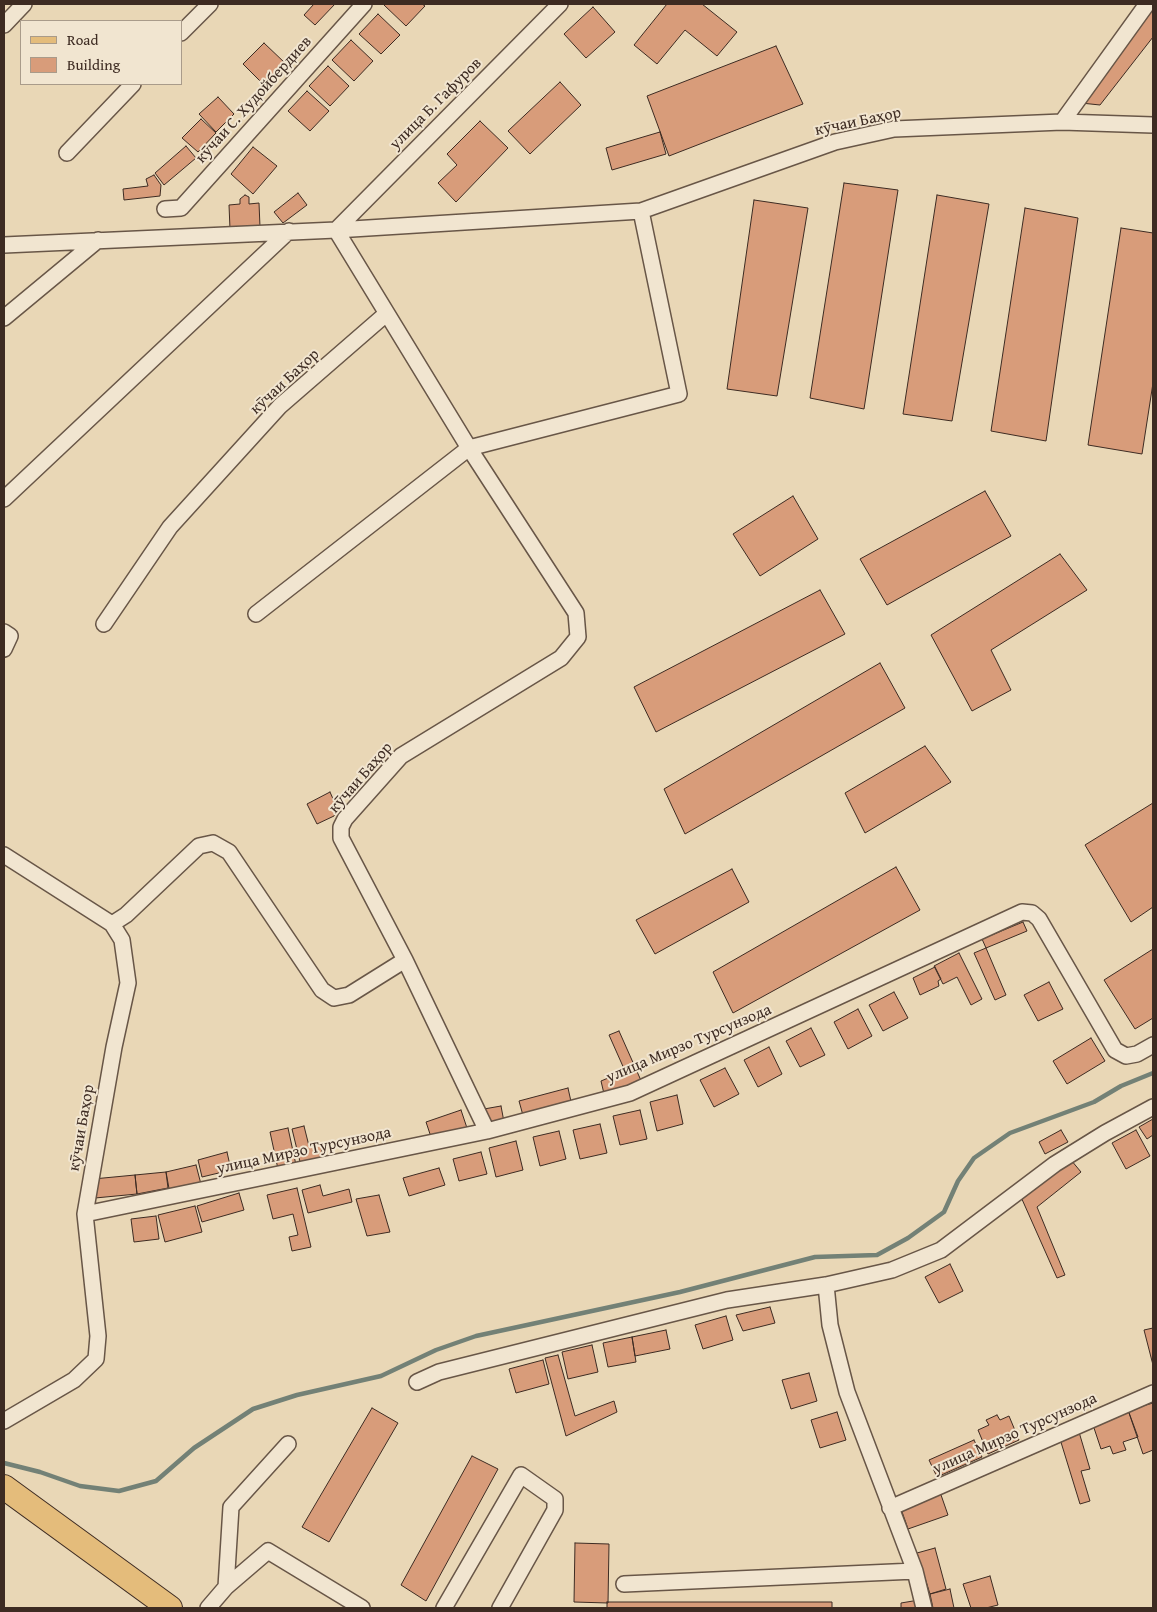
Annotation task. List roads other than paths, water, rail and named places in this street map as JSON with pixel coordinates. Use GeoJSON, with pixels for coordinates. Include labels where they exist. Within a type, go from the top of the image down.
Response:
{"type":"FeatureCollection","features":[{"type":"Feature","properties":{"kind":"main road"},"geometry":{"type":"LineString","coordinates":[[4,1487],[170,1608]]}},
{"type":"Feature","properties":{"kind":"street"},"geometry":{"type":"LineString","coordinates":[[4,25],[24,4]]}},
{"type":"Feature","properties":{"kind":"street"},"geometry":{"type":"LineString","coordinates":[[182,32],[210,4]]}},
{"type":"Feature","properties":{"kind":"street","name":"кӯчаи С. Худойбердиев"},"geometry":{"type":"LineString","coordinates":[[165,209],[180,208],[364,4]]}},
{"type":"Feature","properties":{"kind":"street"},"geometry":{"type":"LineString","coordinates":[[1062,122],[1147,4]]}},
{"type":"Feature","properties":{"kind":"street","name":"улица Б. Гафуров"},"geometry":{"type":"LineString","coordinates":[[336,230],[554,6]]}},
{"type":"Feature","properties":{"kind":"street"},"geometry":{"type":"LineString","coordinates":[[67,153],[132,85]]}},
{"type":"Feature","properties":{"kind":"street","name":"кӯчаи Баҳор"},"geometry":{"type":"LineString","coordinates":[[4,246],[336,230],[641,211],[835,142],[894,129],[1062,122],[1153,125]]}},
{"type":"Feature","properties":{"kind":"street"},"geometry":{"type":"LineString","coordinates":[[256,614],[469,448],[679,394],[641,211]]}},
{"type":"Feature","properties":{"kind":"street","name":"кӯчаи Баҳор"},"geometry":{"type":"LineString","coordinates":[[336,230],[469,448],[576,612],[578,637],[561,658],[401,756],[344,819],[341,827],[342,838],[404,960],[486,1131]]}},
{"type":"Feature","properties":{"kind":"street"},"geometry":{"type":"LineString","coordinates":[[4,499],[290,231]]}},
{"type":"Feature","properties":{"kind":"street"},"geometry":{"type":"LineString","coordinates":[[4,318],[98,240]]}},
{"type":"Feature","properties":{"kind":"street","name":"кӯчаи Баҳор"},"geometry":{"type":"LineString","coordinates":[[104,624],[170,527],[280,406],[386,314]]}},
{"type":"Feature","properties":{"kind":"street"},"geometry":{"type":"LineString","coordinates":[[4,632],[10,636],[4,649]]}},
{"type":"Feature","properties":{"kind":"street"},"geometry":{"type":"LineString","coordinates":[[4,855],[112,924],[126,915],[199,846],[213,843],[229,852],[322,990],[334,998],[349,995],[404,960]]}},
{"type":"Feature","properties":{"kind":"street","name":"улица Мирзо Турсунзода"},"geometry":{"type":"LineString","coordinates":[[85,1214],[486,1131],[630,1093],[1022,912],[1032,912],[1038,919],[1115,1050],[1126,1056],[1137,1054],[1153,1045]]}},
{"type":"Feature","properties":{"kind":"street","name":"кӯчаи Баҳор"},"geometry":{"type":"LineString","coordinates":[[4,1421],[74,1380],[96,1359],[98,1336],[85,1214],[114,1047],[128,983],[122,940],[112,924]]}},
{"type":"Feature","properties":{"kind":"street"},"geometry":{"type":"LineString","coordinates":[[417,1382],[439,1372],[727,1300],[826,1285],[892,1270],[940,1250],[1055,1164],[1105,1132],[1153,1107]]}},
{"type":"Feature","properties":{"kind":"street"},"geometry":{"type":"LineString","coordinates":[[826,1285],[830,1324],[847,1392],[915,1571],[924,1608]]}},
{"type":"Feature","properties":{"kind":"street","name":"улица Мирзо Турсунзода"},"geometry":{"type":"LineString","coordinates":[[890,1508],[1153,1393]]}},
{"type":"Feature","properties":{"kind":"street"},"geometry":{"type":"LineString","coordinates":[[226,1587],[231,1507],[288,1444]]}},
{"type":"Feature","properties":{"kind":"street"},"geometry":{"type":"LineString","coordinates":[[444,1608],[521,1475],[555,1499],[555,1510],[500,1608]]}},
{"type":"Feature","properties":{"kind":"street"},"geometry":{"type":"LineString","coordinates":[[208,1608],[226,1587],[268,1552],[362,1608]]}},
{"type":"Feature","properties":{"kind":"street"},"geometry":{"type":"LineString","coordinates":[[624,1584],[915,1571]]}},
{"type":"Feature","properties":{"kind":"waterway"},"geometry":{"type":"LineString","coordinates":[[4,1463],[40,1472],[80,1486],[119,1491],[156,1481],[194,1448],[253,1409],[297,1395],[381,1376],[436,1350],[476,1336],[680,1292],[815,1257],[877,1255],[908,1238],[944,1212],[958,1181],[974,1158],[1010,1133],[1094,1102],[1121,1086],[1153,1073]]}}]}
